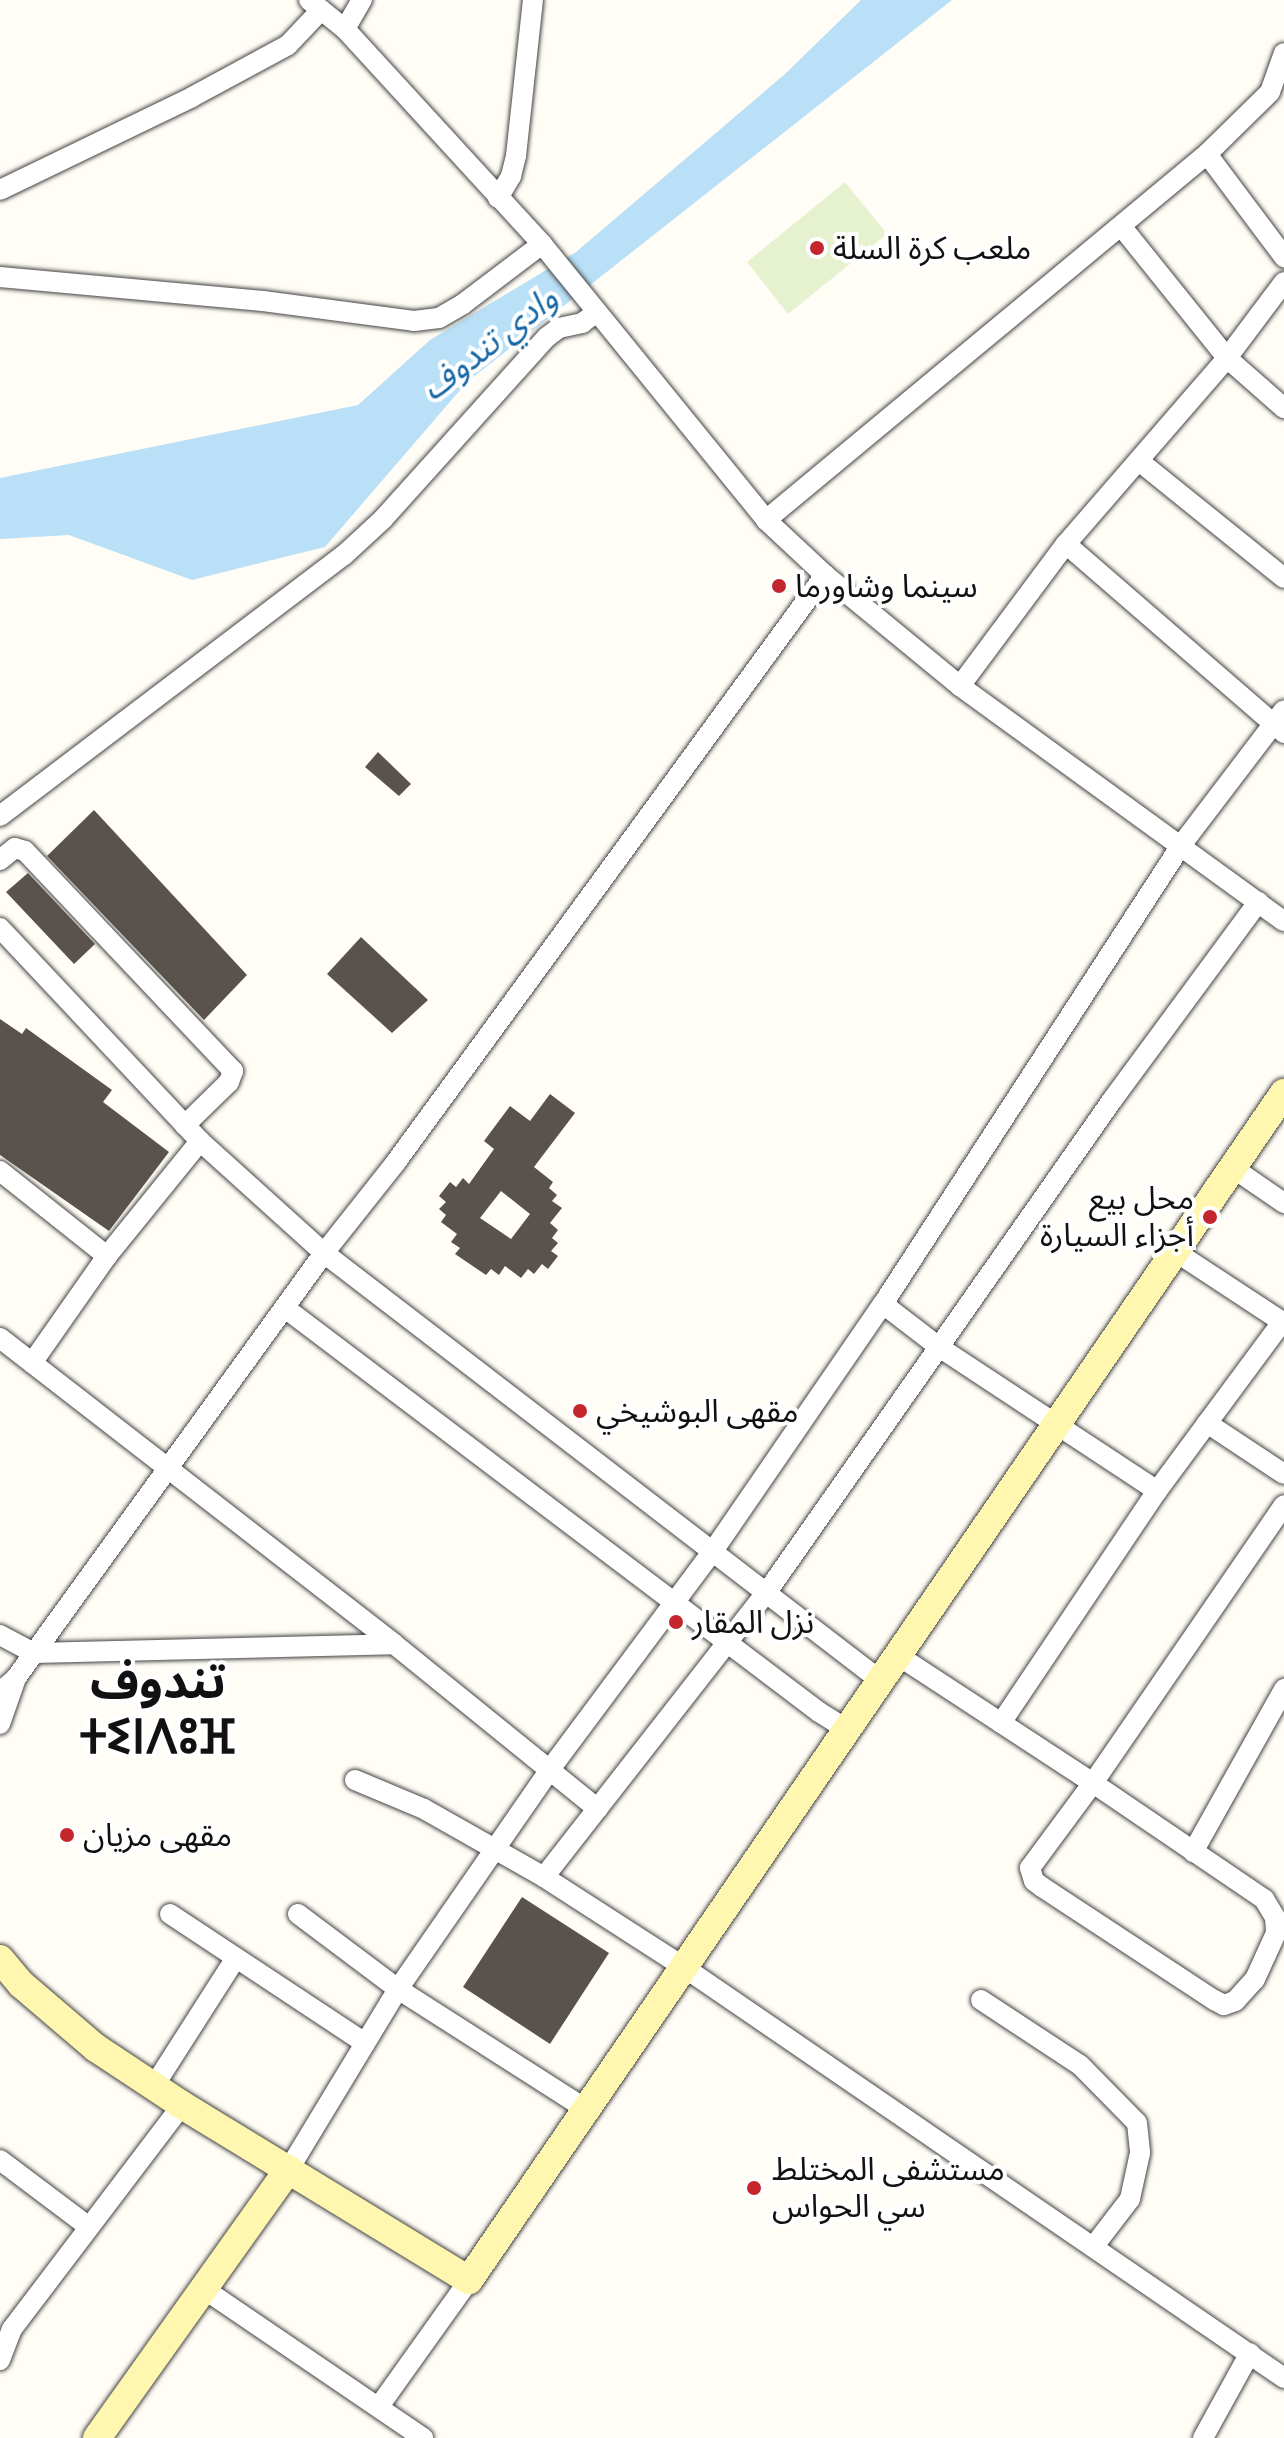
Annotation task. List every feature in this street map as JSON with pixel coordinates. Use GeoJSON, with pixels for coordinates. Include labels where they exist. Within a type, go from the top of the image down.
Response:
{"type":"FeatureCollection","features":[{"type":"Feature","properties":{"kind":"main road"},"geometry":{"type":"LineString","coordinates":[[1,1965],[96,2048],[182,2105],[469,2280],[1058,1427],[1284,1093]]}},
{"type":"Feature","properties":{"kind":"main road"},"geometry":{"type":"LineString","coordinates":[[97,2438],[289,2169]]}},
{"type":"Feature","properties":{"kind":"street"},"geometry":{"type":"LineString","coordinates":[[345,29],[362,0]]}},
{"type":"Feature","properties":{"kind":"street"},"geometry":{"type":"LineString","coordinates":[[498,198],[511,176],[516,156],[533,0]]}},
{"type":"Feature","properties":{"kind":"street"},"geometry":{"type":"LineString","coordinates":[[0,190],[192,97],[288,45],[315,5],[345,29],[542,244],[766,520],[825,575],[960,686],[1182,844],[1284,921]]}},
{"type":"Feature","properties":{"kind":"street"},"geometry":{"type":"LineString","coordinates":[[766,520],[1277,98],[1284,53]]}},
{"type":"Feature","properties":{"kind":"street"},"geometry":{"type":"LineString","coordinates":[[1207,154],[1284,257]]}},
{"type":"Feature","properties":{"kind":"street"},"geometry":{"type":"LineString","coordinates":[[1121,226],[1227,358],[1284,408]]}},
{"type":"Feature","properties":{"kind":"street"},"geometry":{"type":"LineString","coordinates":[[0,277],[263,301],[414,321],[439,318],[463,304],[542,244]]}},
{"type":"Feature","properties":{"kind":"street"},"geometry":{"type":"LineString","coordinates":[[960,686],[1066,544],[1227,358],[1284,282]]}},
{"type":"Feature","properties":{"kind":"street"},"geometry":{"type":"LineString","coordinates":[[0,816],[344,555],[383,519],[547,337],[559,328],[582,323],[596,313]]}},
{"type":"Feature","properties":{"kind":"street"},"geometry":{"type":"LineString","coordinates":[[1139,461],[1284,578]]}},
{"type":"Feature","properties":{"kind":"street"},"geometry":{"type":"LineString","coordinates":[[289,2169],[398,1989],[495,1847],[713,1551],[883,1304],[1182,844],[1280,722],[1066,544]]}},
{"type":"Feature","properties":{"kind":"street"},"geometry":{"type":"LineString","coordinates":[[0,1692],[16,1678],[324,1253],[405,1149],[825,575]]}},
{"type":"Feature","properties":{"kind":"street"},"geometry":{"type":"LineString","coordinates":[[0,860],[15,848],[25,851],[233,1071],[229,1082],[185,1125]]}},
{"type":"Feature","properties":{"kind":"street"},"geometry":{"type":"LineString","coordinates":[[544,1877],[767,1592],[1113,1099],[1258,902]]}},
{"type":"Feature","properties":{"kind":"street"},"geometry":{"type":"LineString","coordinates":[[0,928],[200,1141],[324,1253],[881,1681]]}},
{"type":"Feature","properties":{"kind":"street"},"geometry":{"type":"LineString","coordinates":[[32,1363],[107,1256],[200,1141]]}},
{"type":"Feature","properties":{"kind":"street"},"geometry":{"type":"LineString","coordinates":[[1233,1168],[1284,1203]]}},
{"type":"Feature","properties":{"kind":"street"},"geometry":{"type":"LineString","coordinates":[[4,1182],[107,1256]]}},
{"type":"Feature","properties":{"kind":"street"},"geometry":{"type":"LineString","coordinates":[[1001,1723],[1157,1491],[1283,1322],[1176,1252]]}},
{"type":"Feature","properties":{"kind":"street"},"geometry":{"type":"LineString","coordinates":[[883,1304],[939,1347],[1157,1491]]}},
{"type":"Feature","properties":{"kind":"street"},"geometry":{"type":"LineString","coordinates":[[285,1308],[675,1604],[848,1730]]}},
{"type":"Feature","properties":{"kind":"street"},"geometry":{"type":"LineString","coordinates":[[0,1338],[394,1644],[548,1772],[598,1809]]}},
{"type":"Feature","properties":{"kind":"street"},"geometry":{"type":"LineString","coordinates":[[1207,1423],[1284,1474]]}},
{"type":"Feature","properties":{"kind":"street"},"geometry":{"type":"LineString","coordinates":[[899,1656],[1093,1783],[1264,1899],[1275,1917],[1276,1933],[1255,1979],[1235,2001],[1224,2005],[1034,1881],[1030,1868],[1093,1783],[1284,1505]]}},
{"type":"Feature","properties":{"kind":"street"},"geometry":{"type":"LineString","coordinates":[[0,1635],[34,1653],[394,1644]]}},
{"type":"Feature","properties":{"kind":"street"},"geometry":{"type":"LineString","coordinates":[[0,1724],[16,1678]]}},
{"type":"Feature","properties":{"kind":"street"},"geometry":{"type":"LineString","coordinates":[[1193,1852],[1284,1689]]}},
{"type":"Feature","properties":{"kind":"street"},"geometry":{"type":"LineString","coordinates":[[355,1780],[424,1809],[544,1877],[685,1968],[1284,2378]]}},
{"type":"Feature","properties":{"kind":"street"},"geometry":{"type":"LineString","coordinates":[[170,1914],[365,2043]]}},
{"type":"Feature","properties":{"kind":"street"},"geometry":{"type":"LineString","coordinates":[[298,1914],[398,1989],[587,2110]]}},
{"type":"Feature","properties":{"kind":"street"},"geometry":{"type":"LineString","coordinates":[[154,2086],[236,1958]]}},
{"type":"Feature","properties":{"kind":"street"},"geometry":{"type":"LineString","coordinates":[[981,2000],[1080,2065],[1137,2123],[1140,2153],[1130,2199],[1094,2246]]}},
{"type":"Feature","properties":{"kind":"street"},"geometry":{"type":"LineString","coordinates":[[1,2356],[12,2329],[182,2105]]}},
{"type":"Feature","properties":{"kind":"street"},"geometry":{"type":"LineString","coordinates":[[0,2160],[89,2227]]}},
{"type":"Feature","properties":{"kind":"street"},"geometry":{"type":"LineString","coordinates":[[380,2405],[469,2280]]}},
{"type":"Feature","properties":{"kind":"street"},"geometry":{"type":"LineString","coordinates":[[204,2289],[380,2405],[423,2438]]}},
{"type":"Feature","properties":{"kind":"street"},"geometry":{"type":"LineString","coordinates":[[1203,2438],[1250,2353]]}},
{"type":"Feature","properties":{"kind":"green space","name":"ملعب كرة السلة"},"geometry":{"type":"Polygon","coordinates":[[[845,182],[887,234],[788,314],[747,262],[845,182]]]}},
{"type":"Feature","properties":{"kind":"water","name":"وادي تندوف"},"geometry":{"type":"Polygon","coordinates":[[[861,0],[952,0],[467,382],[325,547],[192,580],[69,535],[0,539],[0,478],[358,405],[430,340],[576,252],[785,74],[861,0]]]}},
{"type":"Feature","properties":{"kind":"building"},"geometry":{"type":"Polygon","coordinates":[[[378,752],[411,784],[399,796],[365,767],[378,752]]]}},
{"type":"Feature","properties":{"kind":"building"},"geometry":{"type":"Polygon","coordinates":[[[94,810],[247,975],[204,1020],[47,856],[94,810]]]}},
{"type":"Feature","properties":{"kind":"building"},"geometry":{"type":"Polygon","coordinates":[[[28,873],[95,944],[74,964],[6,892],[28,873]]]}},
{"type":"Feature","properties":{"kind":"building"},"geometry":{"type":"Polygon","coordinates":[[[361,937],[428,1000],[392,1033],[327,974],[361,937]]]}},
{"type":"Feature","properties":{"kind":"building"},"geometry":{"type":"Polygon","coordinates":[[[0,1019],[22,1034],[26,1028],[112,1090],[103,1102],[169,1152],[109,1231],[0,1155],[0,1019]]]}},
{"type":"Feature","properties":{"kind":"building"},"geometry":{"type":"Polygon","coordinates":[[[550,1094],[575,1113],[534,1167],[553,1182],[549,1188],[557,1195],[552,1201],[562,1208],[550,1223],[558,1230],[552,1238],[558,1243],[551,1251],[558,1256],[548,1269],[542,1264],[534,1274],[528,1269],[521,1278],[505,1266],[499,1275],[491,1269],[486,1275],[455,1254],[460,1248],[451,1242],[457,1234],[441,1222],[446,1215],[439,1209],[446,1202],[439,1196],[450,1182],[456,1187],[463,1178],[469,1184],[494,1149],[484,1141],[510,1106],[530,1121],[550,1094]],[[501,1191],[480,1218],[511,1239],[530,1214],[501,1191]]]}},
{"type":"Feature","properties":{"kind":"building"},"geometry":{"type":"Polygon","coordinates":[[[522,1897],[609,1953],[550,2044],[463,1987],[522,1897]]]}},
{"type":"Feature","properties":{"kind":"place","name":"ملعب كرة السلة"},"geometry":{"type":"Point","coordinates":[817,248]}},
{"type":"Feature","properties":{"kind":"place","name":"سينما وشاورما"},"geometry":{"type":"Point","coordinates":[779,586]}},
{"type":"Feature","properties":{"kind":"place","name":"محل بيع أجزاء السيارة"},"geometry":{"type":"Point","coordinates":[1210,1217]}},
{"type":"Feature","properties":{"kind":"place","name":"مقهى البوشيخي"},"geometry":{"type":"Point","coordinates":[580,1411]}},
{"type":"Feature","properties":{"kind":"place","name":"نزل المقار"},"geometry":{"type":"Point","coordinates":[676,1622]}},
{"type":"Feature","properties":{"kind":"place","name":"مقهى مزيان"},"geometry":{"type":"Point","coordinates":[67,1835]}},
{"type":"Feature","properties":{"kind":"place","name":"مستشفى المختلط سي الحواس"},"geometry":{"type":"Point","coordinates":[754,2188]}},
{"type":"Feature","properties":{"kind":"district","name":"تندوف ⵜⵉⵏⴷⵓⴼ"},"geometry":{"type":"Point","coordinates":[158,1708]}}]}
